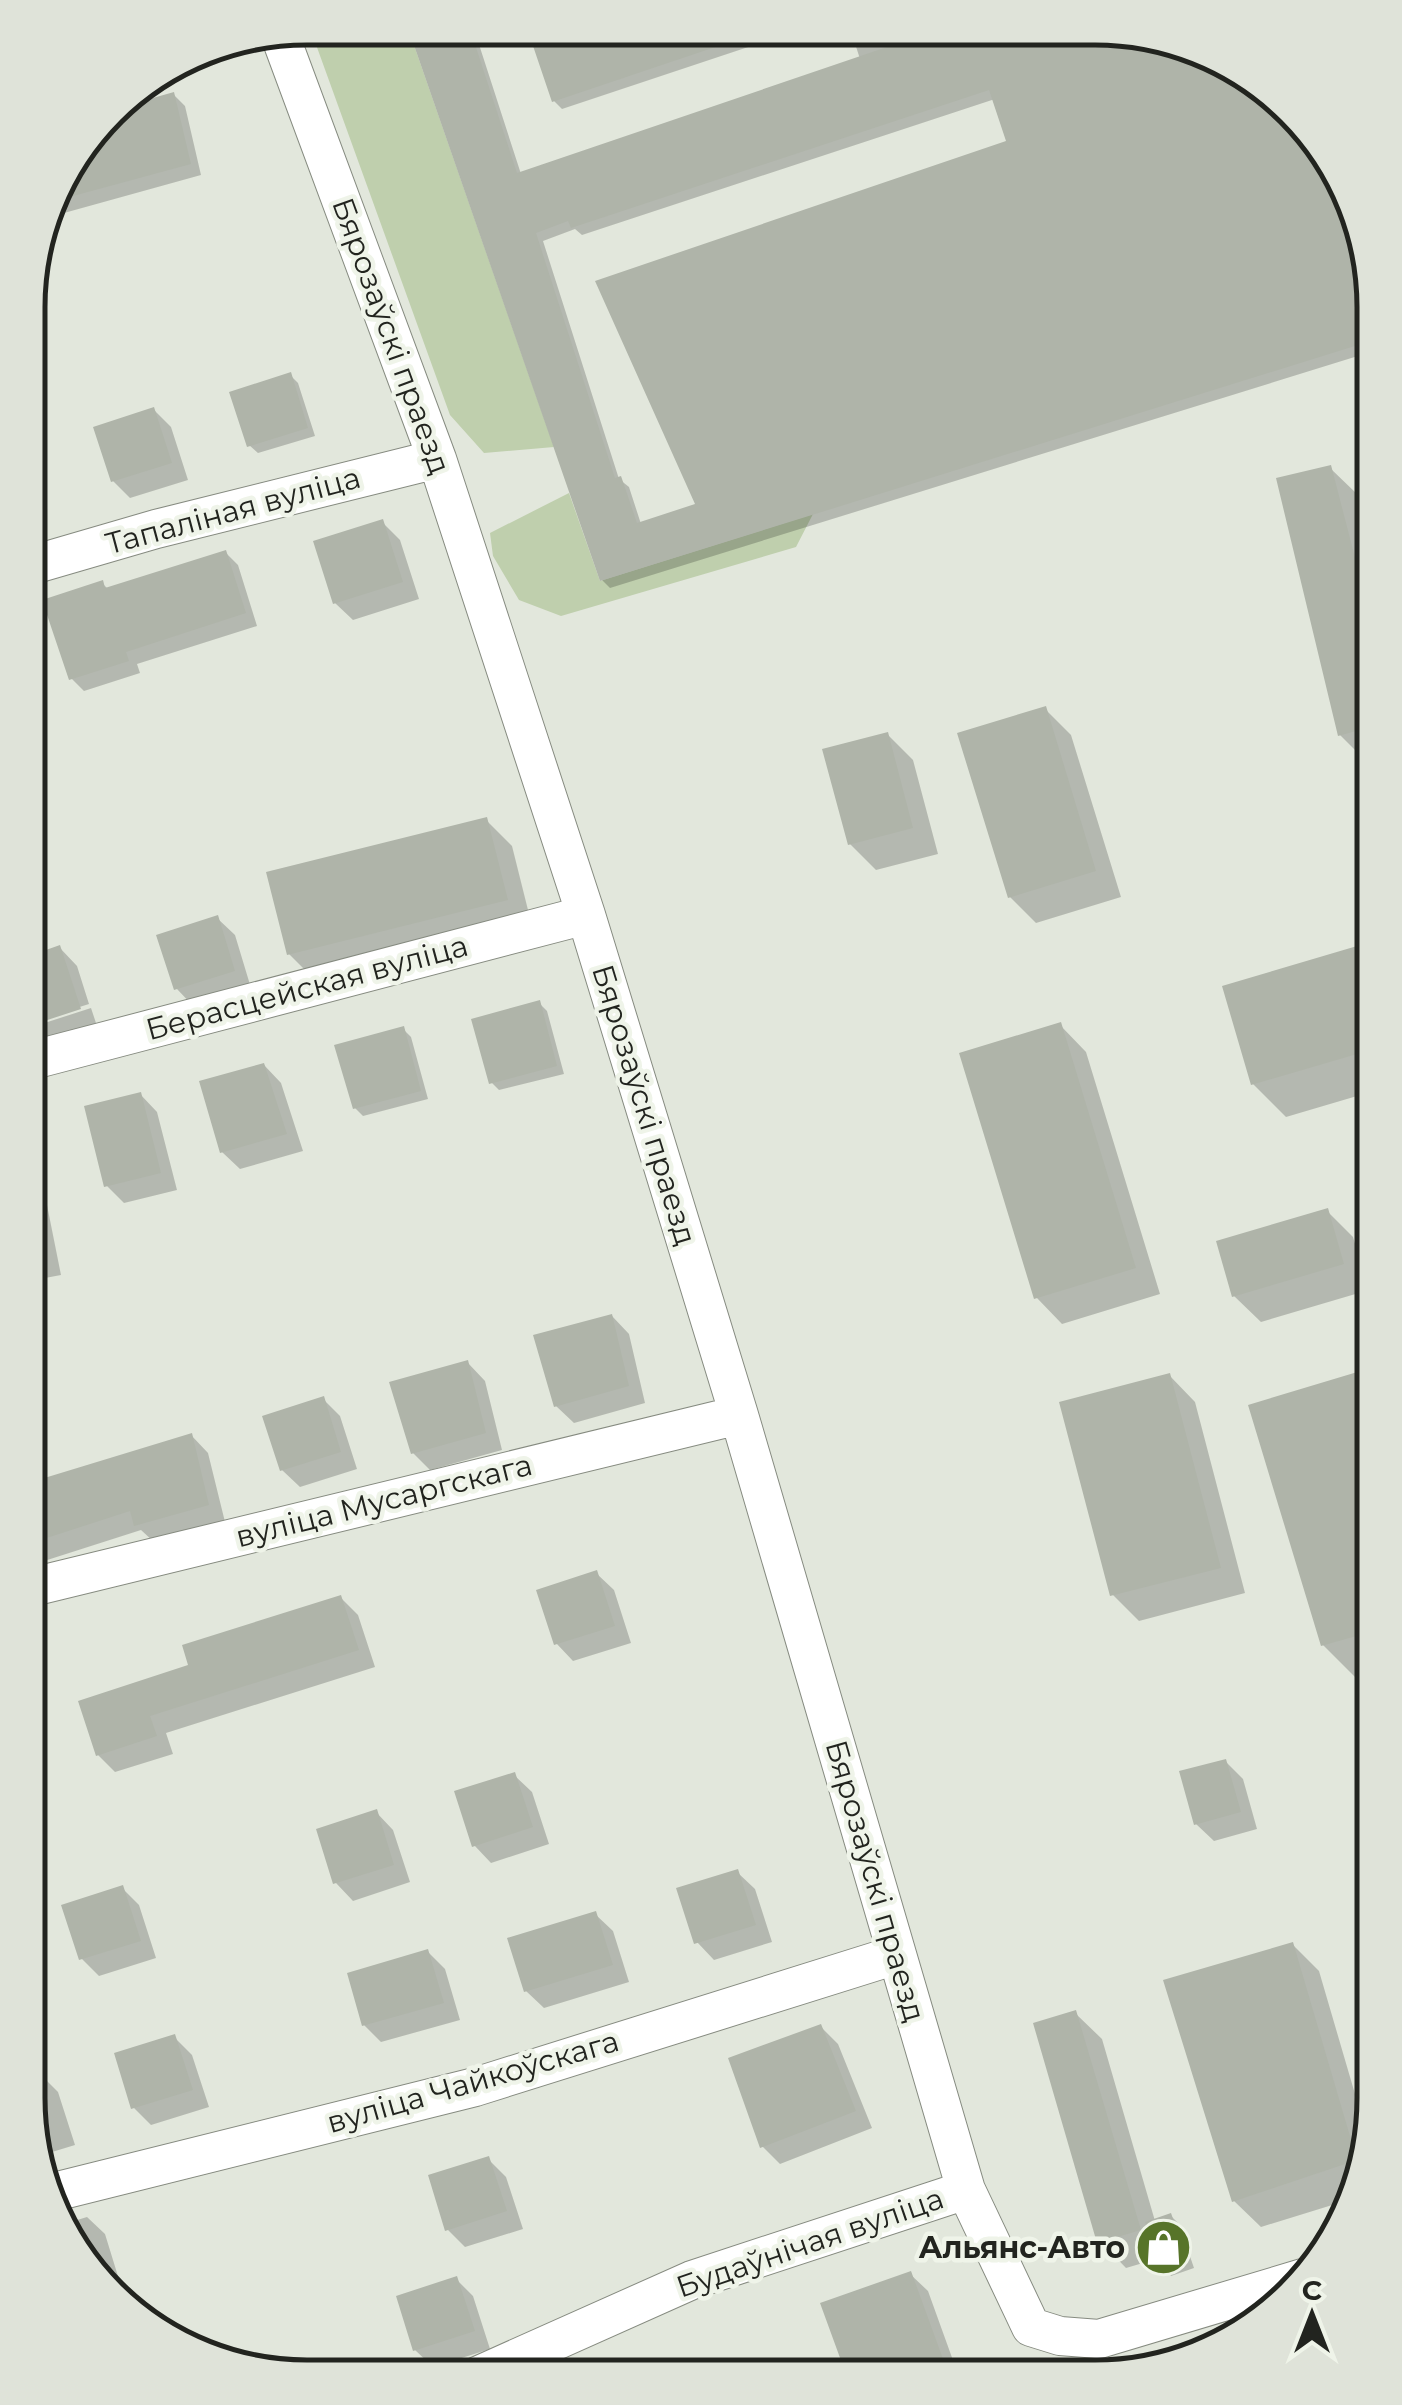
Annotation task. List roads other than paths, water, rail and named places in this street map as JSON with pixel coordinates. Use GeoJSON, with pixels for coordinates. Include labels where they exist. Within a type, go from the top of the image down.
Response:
{"type":"FeatureCollection","features":[{"type":"Feature","properties":{"kind":"street","name":"Бярозаўскі праезд"},"geometry":{"type":"LineString","coordinates":[[285,46],[437,459],[586,915],[740,1415],[966,2190]]}},
{"type":"Feature","properties":{"kind":"street","name":"Тапаліная вуліца"},"geometry":{"type":"LineString","coordinates":[[45,562],[156,529],[437,459]]}},
{"type":"Feature","properties":{"kind":"street","name":"Берасцейская вуліца"},"geometry":{"type":"LineString","coordinates":[[45,1057],[586,915]]}},
{"type":"Feature","properties":{"kind":"street","name":"вуліца Мусаргскага"},"geometry":{"type":"LineString","coordinates":[[45,1584],[740,1415]]}},
{"type":"Feature","properties":{"kind":"street","name":"вуліца Чайкоўскага"},"geometry":{"type":"LineString","coordinates":[[62,2190],[475,2087],[896,1955]]}},
{"type":"Feature","properties":{"kind":"street","name":"Будаўнічая вуліца"},"geometry":{"type":"LineString","coordinates":[[513,2360],[692,2280],[966,2190],[1031,2326],[1060,2336],[1099,2339],[1262,2290]]}},
{"type":"Feature","properties":{"kind":"place","name":"Альянс-Авто"},"geometry":{"type":"Point","coordinates":[1164,2248]}}]}
